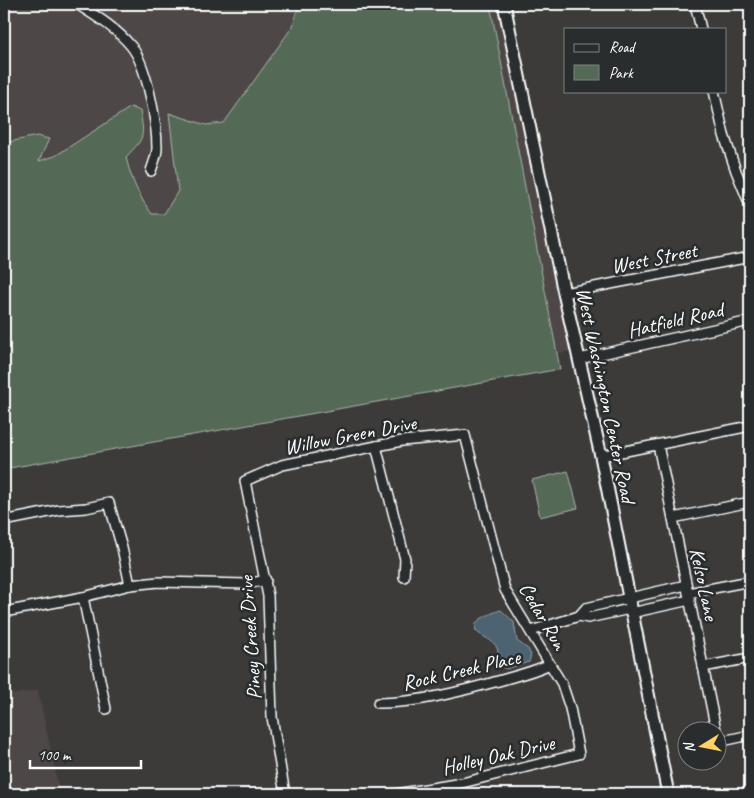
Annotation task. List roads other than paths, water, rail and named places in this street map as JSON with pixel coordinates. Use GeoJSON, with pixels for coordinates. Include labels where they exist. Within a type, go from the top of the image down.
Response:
{"type":"FeatureCollection","features":[{"type":"Feature","properties":{"kind":"main road","name":"West Washington Center Road"},"geometry":{"type":"LineString","coordinates":[[504,4],[578,359],[601,456],[668,794]]}},
{"type":"Feature","properties":{"kind":"street"},"geometry":{"type":"LineString","coordinates":[[77,4],[112,27],[132,46],[140,61],[147,83],[156,132],[157,151],[152,171]]}},
{"type":"Feature","properties":{"kind":"street"},"geometry":{"type":"LineString","coordinates":[[695,4],[701,28]]}},
{"type":"Feature","properties":{"kind":"street"},"geometry":{"type":"LineString","coordinates":[[714,92],[724,136],[750,205]]}},
{"type":"Feature","properties":{"kind":"street","name":"West Street"},"geometry":{"type":"LineString","coordinates":[[564,293],[750,257]]}},
{"type":"Feature","properties":{"kind":"street","name":"Hatfield Road"},"geometry":{"type":"LineString","coordinates":[[578,359],[750,321]]}},
{"type":"Feature","properties":{"kind":"street"},"geometry":{"type":"LineString","coordinates":[[601,456],[750,426]]}},
{"type":"Feature","properties":{"kind":"street","name":"Willow Green Drive"},"geometry":{"type":"LineString","coordinates":[[245,481],[282,465],[402,441],[465,435]]}},
{"type":"Feature","properties":{"kind":"street","name":"Cedar Run"},"geometry":{"type":"LineString","coordinates":[[465,435],[505,590],[562,684],[570,708],[579,754]]}},
{"type":"Feature","properties":{"kind":"street","name":"Kelso Lane"},"geometry":{"type":"LineString","coordinates":[[658,445],[714,720]]}},
{"type":"Feature","properties":{"kind":"street"},"geometry":{"type":"LineString","coordinates":[[376,446],[405,559],[404,577]]}},
{"type":"Feature","properties":{"kind":"street","name":"Piney Creek Drive"},"geometry":{"type":"LineString","coordinates":[[245,481],[266,580],[272,717],[285,794]]}},
{"type":"Feature","properties":{"kind":"street"},"geometry":{"type":"LineString","coordinates":[[673,518],[750,502]]}},
{"type":"Feature","properties":{"kind":"street"},"geometry":{"type":"LineString","coordinates":[[4,521],[59,510],[86,508],[109,503],[130,585]]}},
{"type":"Feature","properties":{"kind":"street"},"geometry":{"type":"LineString","coordinates":[[4,612],[130,585],[158,582],[247,584],[266,580]]}},
{"type":"Feature","properties":{"kind":"street"},"geometry":{"type":"LineString","coordinates":[[531,631],[579,616],[588,618],[631,611],[688,593],[750,581]]}},
{"type":"Feature","properties":{"kind":"street"},"geometry":{"type":"LineString","coordinates":[[579,616],[586,608],[628,597],[688,593]]}},
{"type":"Feature","properties":{"kind":"street"},"geometry":{"type":"LineString","coordinates":[[83,596],[106,709]]}},
{"type":"Feature","properties":{"kind":"street"},"geometry":{"type":"LineString","coordinates":[[703,667],[750,658]]}},
{"type":"Feature","properties":{"kind":"street","name":"Rock Creek Place"},"geometry":{"type":"LineString","coordinates":[[378,703],[398,703],[453,693],[514,677],[550,664]]}},
{"type":"Feature","properties":{"kind":"street","name":"Kelso Lane"},"geometry":{"type":"LineString","coordinates":[[726,740],[750,736]]}},
{"type":"Feature","properties":{"kind":"street","name":"Holley Oak Drive"},"geometry":{"type":"LineString","coordinates":[[396,794],[462,783],[579,754]]}},
{"type":"Feature","properties":{"kind":"water"},"geometry":{"type":"Polygon","coordinates":[[[501,610],[514,622],[517,641],[528,649],[531,655],[529,662],[506,669],[499,663],[498,651],[495,645],[476,631],[475,627],[481,619],[501,610]]]}}]}
